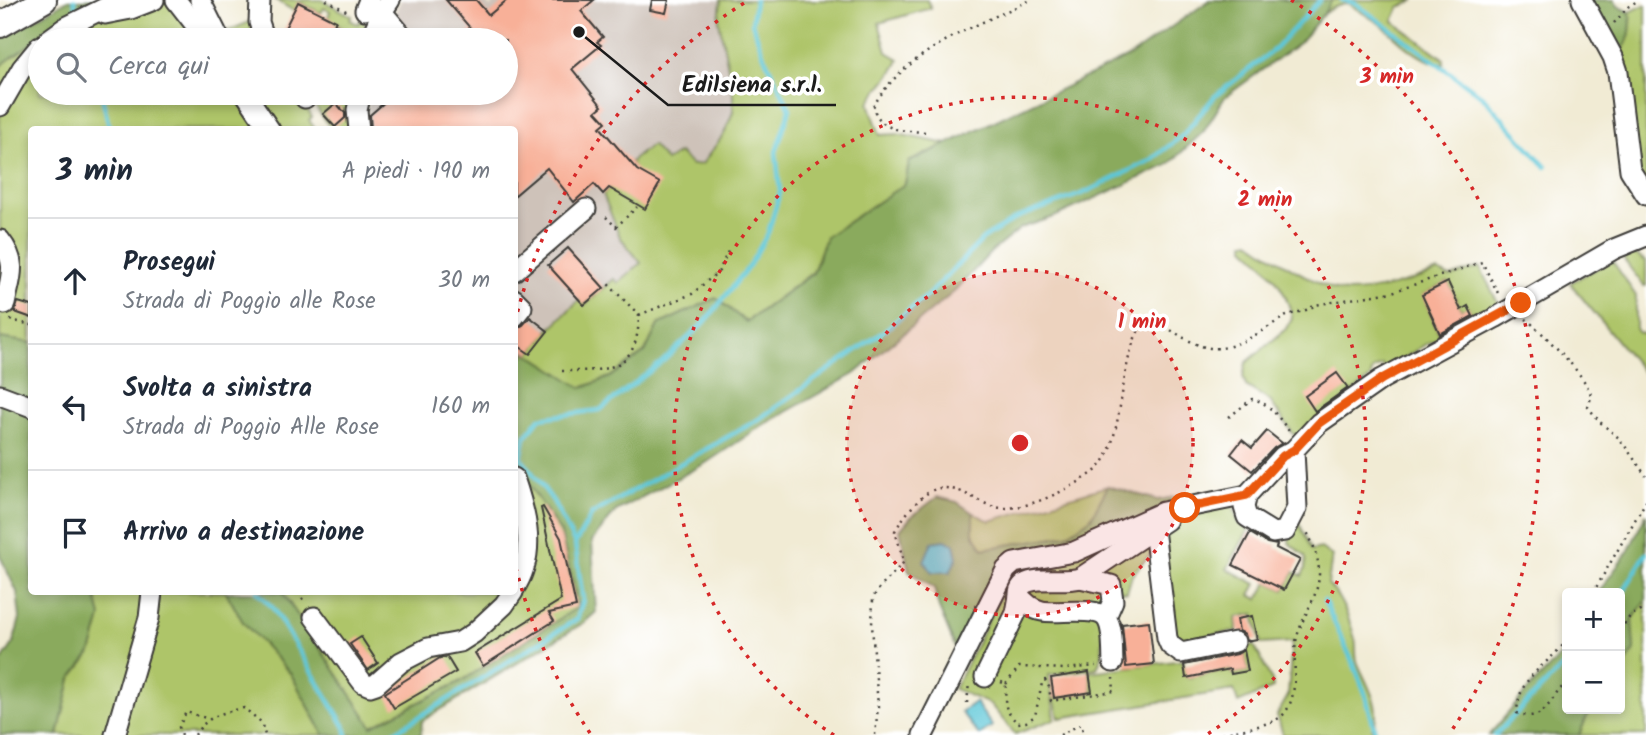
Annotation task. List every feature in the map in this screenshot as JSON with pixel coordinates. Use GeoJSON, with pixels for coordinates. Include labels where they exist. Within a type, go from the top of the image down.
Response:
{"type":"FeatureCollection","features":[{"type":"Feature","properties":{"kind":"main road"},"geometry":{"type":"LineString","coordinates":[[0,25],[44,0]]}},
{"type":"Feature","properties":{"kind":"street"},"geometry":{"type":"LineString","coordinates":[[65,28],[121,0]]}},
{"type":"Feature","properties":{"kind":"street"},"geometry":{"type":"LineString","coordinates":[[87,18],[131,9],[154,0]]}},
{"type":"Feature","properties":{"kind":"street"},"geometry":{"type":"LineString","coordinates":[[176,0],[198,28]]}},
{"type":"Feature","properties":{"kind":"street"},"geometry":{"type":"LineString","coordinates":[[200,0],[214,28]]}},
{"type":"Feature","properties":{"kind":"street"},"geometry":{"type":"LineString","coordinates":[[260,0],[261,28]]}},
{"type":"Feature","properties":{"kind":"street"},"geometry":{"type":"LineString","coordinates":[[1582,0],[1613,57],[1618,72],[1630,170],[1646,195]]}},
{"type":"Feature","properties":{"kind":"street"},"geometry":{"type":"LineString","coordinates":[[372,28],[377,5]]}},
{"type":"Feature","properties":{"kind":"street"},"geometry":{"type":"LineString","coordinates":[[377,5],[396,28]]}},
{"type":"Feature","properties":{"kind":"street"},"geometry":{"type":"LineString","coordinates":[[0,106],[28,61]]}},
{"type":"Feature","properties":{"kind":"street"},"geometry":{"type":"LineString","coordinates":[[253,105],[267,126]]}},
{"type":"Feature","properties":{"kind":"street"},"geometry":{"type":"LineString","coordinates":[[358,105],[359,126]]}},
{"type":"Feature","properties":{"kind":"street"},"geometry":{"type":"LineString","coordinates":[[518,268],[586,209]]}},
{"type":"Feature","properties":{"kind":"street"},"geometry":{"type":"LineString","coordinates":[[1297,447],[1297,508],[1284,531],[1273,533],[1247,517],[1244,507],[1247,495],[1283,456],[1297,447],[1319,423],[1382,379],[1614,249],[1646,236]]}},
{"type":"Feature","properties":{"kind":"street"},"geometry":{"type":"LineString","coordinates":[[0,240],[12,262],[5,304]]}},
{"type":"Feature","properties":{"kind":"street"},"geometry":{"type":"LineString","coordinates":[[0,395],[28,406]]}},
{"type":"Feature","properties":{"kind":"street"},"geometry":{"type":"LineString","coordinates":[[518,491],[529,553],[526,568],[518,583]]}},
{"type":"Feature","properties":{"kind":"street"},"geometry":{"type":"LineString","coordinates":[[923,735],[1006,570],[1014,563],[1074,552],[1163,512],[1247,495]]}},
{"type":"Feature","properties":{"kind":"street"},"geometry":{"type":"LineString","coordinates":[[985,677],[1016,613],[1018,589],[1023,582],[1071,581],[1080,578],[1185,508]]}},
{"type":"Feature","properties":{"kind":"street"},"geometry":{"type":"LineString","coordinates":[[1154,529],[1170,645],[1181,653],[1236,642]]}},
{"type":"Feature","properties":{"kind":"street"},"geometry":{"type":"LineString","coordinates":[[1080,578],[1111,585],[1113,601],[1106,617]]}},
{"type":"Feature","properties":{"kind":"street"},"geometry":{"type":"LineString","coordinates":[[115,735],[149,618],[152,595]]}},
{"type":"Feature","properties":{"kind":"street"},"geometry":{"type":"LineString","coordinates":[[314,617],[363,683],[370,686],[401,662],[428,648],[460,642],[474,633],[504,605],[511,595]]}},
{"type":"Feature","properties":{"kind":"street"},"geometry":{"type":"LineString","coordinates":[[1019,596],[1029,606],[1042,611],[1085,611],[1106,617],[1110,625],[1113,662]]}},
{"type":"Feature","properties":{"kind":"path"},"geometry":{"type":"LineString","coordinates":[[326,0],[350,14],[356,5],[377,5]]}},
{"type":"Feature","properties":{"kind":"path"},"geometry":{"type":"LineString","coordinates":[[925,132],[889,128],[877,119],[873,107],[911,64],[934,49],[1031,0]]}},
{"type":"Feature","properties":{"kind":"path"},"geometry":{"type":"LineString","coordinates":[[1603,38],[1618,18],[1639,0]]}},
{"type":"Feature","properties":{"kind":"path"},"geometry":{"type":"LineString","coordinates":[[606,217],[616,227],[637,207]]}},
{"type":"Feature","properties":{"kind":"path"},"geometry":{"type":"LineString","coordinates":[[639,315],[692,293],[719,271],[729,249]]}},
{"type":"Feature","properties":{"kind":"path"},"geometry":{"type":"LineString","coordinates":[[875,735],[878,707],[872,625],[873,599],[876,592],[904,562],[895,531],[927,493],[938,488],[962,492],[987,505],[1006,508],[1044,499],[1097,470],[1110,452],[1133,343],[1142,325],[1148,320],[1198,345],[1215,349],[1236,345],[1288,314],[1307,312],[1315,305],[1392,292],[1482,262],[1514,307],[1550,339],[1582,379],[1591,395],[1588,407],[1600,422],[1620,439],[1646,476]]}},
{"type":"Feature","properties":{"kind":"path"},"geometry":{"type":"LineString","coordinates":[[562,371],[596,371],[616,366],[634,351],[639,336],[639,315],[605,281]]}},
{"type":"Feature","properties":{"kind":"path"},"geometry":{"type":"LineString","coordinates":[[1229,416],[1252,399],[1261,401],[1268,406],[1297,447]]}},
{"type":"Feature","properties":{"kind":"path"},"geometry":{"type":"LineString","coordinates":[[1596,588],[1646,501]]}},
{"type":"Feature","properties":{"kind":"path"},"geometry":{"type":"LineString","coordinates":[[1216,735],[1277,720],[1285,713],[1291,698],[1297,637],[1316,589],[1319,572],[1316,550],[1301,522],[1297,508]]}},
{"type":"Feature","properties":{"kind":"path"},"geometry":{"type":"LineString","coordinates":[[1625,623],[1631,615],[1646,609]]}},
{"type":"Feature","properties":{"kind":"path"},"geometry":{"type":"LineString","coordinates":[[1562,645],[1523,686],[1517,703],[1517,713],[1525,716],[1543,712],[1562,689]]}},
{"type":"Feature","properties":{"kind":"path"},"geometry":{"type":"LineString","coordinates":[[1113,662],[1114,691],[1052,701],[1045,680],[1035,716],[1026,722],[1018,723],[1008,714],[1004,697],[1006,684],[1018,667],[1065,669],[1113,662]]}},
{"type":"Feature","properties":{"kind":"path"},"geometry":{"type":"LineString","coordinates":[[985,677],[987,682],[993,685],[1004,682],[1006,684]]}},
{"type":"Feature","properties":{"kind":"path"},"geometry":{"type":"LineString","coordinates":[[195,735],[201,725],[221,712],[244,708],[261,722],[265,735]]}},
{"type":"Feature","properties":{"kind":"path"},"geometry":{"type":"LineString","coordinates":[[182,735],[180,727],[186,712],[209,720]]}},
{"type":"Feature","properties":{"kind":"path"},"geometry":{"type":"LineString","coordinates":[[1060,735],[1081,724],[1084,735]]}},
{"type":"Feature","properties":{"kind":"shaded area"},"geometry":{"type":"Polygon","coordinates":[[[401,0],[484,0],[490,7],[499,0],[721,0],[719,21],[733,94],[733,112],[724,134],[702,164],[692,165],[679,153],[641,263],[518,369],[518,126],[366,126],[368,105],[518,105],[518,28],[387,28],[401,0]]]}},
{"type":"Feature","properties":{"kind":"green space"},"geometry":{"type":"Polygon","coordinates":[[[68,0],[102,0],[55,28],[28,28],[28,46],[0,66],[0,40],[68,0]]]}},
{"type":"Feature","properties":{"kind":"green space"},"geometry":{"type":"Polygon","coordinates":[[[108,0],[186,0],[206,28],[57,28],[108,0]]]}},
{"type":"Feature","properties":{"kind":"green space"},"geometry":{"type":"Polygon","coordinates":[[[276,0],[322,0],[352,16],[350,20],[358,24],[361,19],[366,21],[365,28],[340,28],[328,17],[330,11],[324,8],[321,13],[299,2],[294,11],[276,0]]]}},
{"type":"Feature","properties":{"kind":"green space"},"geometry":{"type":"Polygon","coordinates":[[[721,0],[927,0],[931,8],[879,23],[887,52],[899,59],[869,103],[880,135],[897,134],[947,144],[909,162],[905,184],[826,237],[813,272],[746,322],[716,298],[658,325],[645,352],[610,377],[581,388],[530,354],[548,331],[579,300],[585,305],[614,279],[618,283],[641,263],[620,237],[603,194],[633,166],[630,162],[652,145],[666,161],[679,153],[692,165],[702,164],[724,134],[733,112],[733,94],[719,21],[721,0]]]}},
{"type":"Feature","properties":{"kind":"green space"},"geometry":{"type":"Polygon","coordinates":[[[1210,0],[1332,0],[1299,43],[1225,97],[1204,131],[1168,165],[1054,217],[1021,228],[991,252],[954,292],[854,374],[763,425],[706,463],[616,511],[592,541],[596,612],[585,622],[422,721],[421,735],[324,735],[291,674],[243,622],[228,595],[284,595],[372,726],[460,682],[578,607],[561,533],[518,468],[518,360],[526,352],[582,388],[610,377],[645,352],[658,325],[716,298],[746,322],[813,273],[826,237],[905,184],[909,162],[1130,56],[1210,0]]]}},
{"type":"Feature","properties":{"kind":"green space"},"geometry":{"type":"Polygon","coordinates":[[[1332,0],[1415,0],[1399,8],[1393,21],[1444,59],[1444,64],[1417,55],[1380,24],[1347,3],[1323,14],[1332,0]]]}},
{"type":"Feature","properties":{"kind":"green space"},"geometry":{"type":"Polygon","coordinates":[[[1587,0],[1614,0],[1618,6],[1630,12],[1629,35],[1618,55],[1587,0]]]}},
{"type":"Feature","properties":{"kind":"green space"},"geometry":{"type":"Polygon","coordinates":[[[1646,4],[1646,189],[1637,175],[1618,55],[1629,35],[1630,12],[1646,4]]]}},
{"type":"Feature","properties":{"kind":"green space"},"geometry":{"type":"Polygon","coordinates":[[[254,20],[253,28],[235,28],[254,20]]]}},
{"type":"Feature","properties":{"kind":"green space"},"geometry":{"type":"Polygon","coordinates":[[[28,46],[28,105],[305,105],[312,117],[309,120],[313,126],[28,126],[28,343],[0,338],[0,66],[28,46]]]}},
{"type":"Feature","properties":{"kind":"green space"},"geometry":{"type":"Polygon","coordinates":[[[314,105],[349,105],[347,115],[350,126],[329,126],[314,105]]]}},
{"type":"Feature","properties":{"kind":"green space"},"geometry":{"type":"Polygon","coordinates":[[[1250,241],[1325,286],[1347,292],[1394,286],[1438,271],[1450,277],[1480,267],[1499,305],[1475,320],[1468,307],[1461,310],[1448,282],[1423,295],[1441,338],[1384,370],[1382,365],[1373,370],[1370,378],[1297,439],[1270,401],[1246,386],[1243,376],[1246,363],[1285,330],[1292,318],[1281,287],[1245,247],[1245,242],[1250,241]]]}},
{"type":"Feature","properties":{"kind":"green space"},"geometry":{"type":"Polygon","coordinates":[[[1629,250],[1646,261],[1646,286],[1624,260],[1629,250]]]}},
{"type":"Feature","properties":{"kind":"green space"},"geometry":{"type":"Polygon","coordinates":[[[1612,260],[1636,296],[1636,328],[1638,332],[1646,335],[1646,376],[1570,283],[1612,260]]]}},
{"type":"Feature","properties":{"kind":"green space"},"geometry":{"type":"Polygon","coordinates":[[[0,338],[28,343],[28,595],[96,595],[101,617],[91,653],[71,679],[58,735],[0,735],[0,663],[13,644],[20,618],[17,592],[0,556],[0,338]]]}},
{"type":"Feature","properties":{"kind":"green space"},"geometry":{"type":"Polygon","coordinates":[[[518,468],[561,533],[578,608],[460,682],[372,726],[284,595],[518,595],[518,468]]]}},
{"type":"Feature","properties":{"kind":"green space"},"geometry":{"type":"Polygon","coordinates":[[[1108,486],[1091,518],[1067,535],[983,549],[973,533],[973,513],[990,521],[1108,486]]]}},
{"type":"Feature","properties":{"kind":"green space"},"geometry":{"type":"Polygon","coordinates":[[[1108,486],[1158,500],[1192,494],[1183,501],[1074,547],[1013,558],[959,657],[939,608],[934,588],[909,571],[900,530],[911,517],[937,497],[957,502],[973,513],[973,533],[983,549],[1067,535],[1091,518],[1108,486]]]}},
{"type":"Feature","properties":{"kind":"green space"},"geometry":{"type":"Polygon","coordinates":[[[1232,502],[1238,522],[1249,529],[1227,569],[1256,584],[1250,595],[1258,599],[1268,582],[1284,590],[1294,572],[1302,576],[1306,557],[1289,543],[1290,534],[1298,521],[1312,550],[1321,548],[1332,556],[1328,584],[1341,602],[1353,632],[1357,661],[1375,704],[1372,729],[1375,735],[1283,735],[1277,715],[1288,696],[1292,642],[1261,644],[1254,614],[1236,617],[1237,631],[1198,637],[1200,644],[1173,643],[1153,551],[1132,575],[1127,592],[1121,591],[1103,633],[1102,655],[1097,668],[1049,675],[1055,719],[1015,734],[990,704],[954,689],[1011,575],[1164,516],[1232,502]]]}},
{"type":"Feature","properties":{"kind":"green space"},"geometry":{"type":"Polygon","coordinates":[[[1646,514],[1646,600],[1632,620],[1634,650],[1625,665],[1625,588],[1602,588],[1629,550],[1646,514]]]}},
{"type":"Feature","properties":{"kind":"green space"},"geometry":{"type":"Polygon","coordinates":[[[96,595],[228,595],[243,622],[291,674],[324,735],[58,735],[71,679],[91,653],[101,617],[96,595]]]}},
{"type":"Feature","properties":{"kind":"green space"},"geometry":{"type":"Polygon","coordinates":[[[1646,600],[1646,735],[1579,735],[1588,714],[1625,714],[1625,665],[1634,650],[1631,620],[1646,600]]]}},
{"type":"Feature","properties":{"kind":"green space"},"geometry":{"type":"Polygon","coordinates":[[[1254,645],[1273,688],[1238,703],[1234,690],[1059,718],[1054,698],[1092,692],[1089,672],[1183,660],[1187,678],[1230,669],[1231,674],[1248,671],[1244,650],[1254,645]]]}},
{"type":"Feature","properties":{"kind":"green space"},"geometry":{"type":"Polygon","coordinates":[[[1562,654],[1562,714],[1588,714],[1579,735],[1489,735],[1562,654]]]}},
{"type":"Feature","properties":{"kind":"water"},"geometry":{"type":"Polygon","coordinates":[[[945,540],[954,544],[957,558],[950,572],[932,572],[924,561],[932,542],[945,540]]]}},
{"type":"Feature","properties":{"kind":"water"},"geometry":{"type":"Polygon","coordinates":[[[975,702],[992,726],[979,735],[961,712],[975,702]]]}},
{"type":"Feature","properties":{"kind":"building"},"geometry":{"type":"Polygon","coordinates":[[[446,0],[476,0],[489,15],[507,0],[594,0],[581,11],[603,37],[597,42],[601,45],[572,69],[602,106],[596,111],[606,122],[600,127],[637,170],[660,183],[645,209],[609,188],[603,194],[594,184],[574,202],[547,168],[518,193],[518,126],[371,126],[370,115],[381,105],[518,105],[518,28],[470,28],[446,0]]]}},
{"type":"Feature","properties":{"kind":"building"},"geometry":{"type":"Polygon","coordinates":[[[652,0],[669,0],[666,13],[650,10],[652,0]]]}},
{"type":"Feature","properties":{"kind":"building"},"geometry":{"type":"Polygon","coordinates":[[[298,2],[336,21],[334,24],[341,27],[340,28],[285,28],[298,2]]]}},
{"type":"Feature","properties":{"kind":"building"},"geometry":{"type":"Polygon","coordinates":[[[334,105],[338,105],[345,113],[345,118],[334,126],[323,114],[334,105]]]}},
{"type":"Feature","properties":{"kind":"building"},"geometry":{"type":"Polygon","coordinates":[[[568,248],[604,288],[584,305],[548,265],[568,248]]]}},
{"type":"Feature","properties":{"kind":"building"},"geometry":{"type":"Polygon","coordinates":[[[1448,282],[1461,310],[1468,306],[1473,316],[1440,334],[1422,295],[1448,282]]]}},
{"type":"Feature","properties":{"kind":"building"},"geometry":{"type":"Polygon","coordinates":[[[18,302],[28,305],[28,317],[15,312],[18,302]]]}},
{"type":"Feature","properties":{"kind":"building"},"geometry":{"type":"Polygon","coordinates":[[[530,317],[548,331],[530,354],[518,346],[518,328],[530,317]]]}},
{"type":"Feature","properties":{"kind":"building"},"geometry":{"type":"Polygon","coordinates":[[[1337,373],[1348,388],[1315,411],[1305,396],[1337,373]]]}},
{"type":"Feature","properties":{"kind":"building"},"geometry":{"type":"Polygon","coordinates":[[[1267,431],[1282,443],[1252,471],[1231,454],[1242,440],[1252,448],[1267,431]]]}},
{"type":"Feature","properties":{"kind":"building"},"geometry":{"type":"Polygon","coordinates":[[[543,507],[561,538],[576,607],[549,613],[554,621],[483,666],[475,653],[561,600],[541,508],[543,507]]]}},
{"type":"Feature","properties":{"kind":"building"},"geometry":{"type":"Polygon","coordinates":[[[1250,533],[1267,543],[1277,545],[1276,548],[1300,560],[1284,590],[1233,565],[1250,533]]]}},
{"type":"Feature","properties":{"kind":"building"},"geometry":{"type":"Polygon","coordinates":[[[1252,616],[1257,639],[1247,641],[1245,634],[1239,631],[1237,619],[1252,616]]]}},
{"type":"Feature","properties":{"kind":"building"},"geometry":{"type":"Polygon","coordinates":[[[1149,621],[1154,664],[1126,667],[1122,624],[1149,621]]]}},
{"type":"Feature","properties":{"kind":"building"},"geometry":{"type":"Polygon","coordinates":[[[361,637],[378,663],[368,670],[350,644],[361,637]]]}},
{"type":"Feature","properties":{"kind":"building"},"geometry":{"type":"Polygon","coordinates":[[[1244,650],[1248,671],[1231,674],[1230,669],[1186,678],[1184,665],[1237,654],[1244,650]]]}},
{"type":"Feature","properties":{"kind":"building"},"geometry":{"type":"Polygon","coordinates":[[[447,657],[456,672],[394,708],[385,693],[440,658],[447,657]]]}},
{"type":"Feature","properties":{"kind":"building"},"geometry":{"type":"Polygon","coordinates":[[[1089,672],[1092,692],[1054,698],[1051,678],[1089,672]]]}},
{"type":"Feature","properties":{"kind":"waterway"},"geometry":{"type":"LineString","coordinates":[[74,0],[77,12]]}},
{"type":"Feature","properties":{"kind":"waterway"},"geometry":{"type":"LineString","coordinates":[[521,458],[525,437],[540,418],[600,410],[662,362],[705,322],[749,266],[768,233],[780,192],[776,152],[790,109],[764,56],[752,23],[755,0]]}},
{"type":"Feature","properties":{"kind":"waterway"},"geometry":{"type":"LineString","coordinates":[[390,735],[577,619],[583,600],[575,544],[592,514],[759,419],[884,331],[928,295],[983,239],[1016,218],[1084,193],[1151,160],[1183,135],[1215,96],[1276,48],[1320,0]]}},
{"type":"Feature","properties":{"kind":"waterway"},"geometry":{"type":"LineString","coordinates":[[1342,0],[1355,3],[1483,97],[1546,167]]}},
{"type":"Feature","properties":{"kind":"waterway"},"geometry":{"type":"LineString","coordinates":[[104,105],[109,126]]}},
{"type":"Feature","properties":{"kind":"waterway"},"geometry":{"type":"LineString","coordinates":[[518,453],[553,501],[575,544]]}},
{"type":"Feature","properties":{"kind":"waterway"},"geometry":{"type":"LineString","coordinates":[[1625,589],[1646,554]]}},
{"type":"Feature","properties":{"kind":"waterway"},"geometry":{"type":"LineString","coordinates":[[260,595],[273,608],[345,727],[347,735]]}},
{"type":"Feature","properties":{"kind":"waterway"},"geometry":{"type":"LineString","coordinates":[[1324,600],[1365,693],[1376,735]]}},
{"type":"Feature","properties":{"kind":"waterway"},"geometry":{"type":"LineString","coordinates":[[1495,735],[1562,667]]}},
{"type":"Feature","properties":{"kind":"place","name":"Edilsiena s.r.l."},"geometry":{"type":"Point","coordinates":[579,32]}},
{"type":"Feature","properties":{"kind":"route"},"geometry":{"type":"LineString","coordinates":[[1185,508],[1247,495],[1283,456],[1294,450],[1319,423],[1382,379],[1521,303]]}}]}
